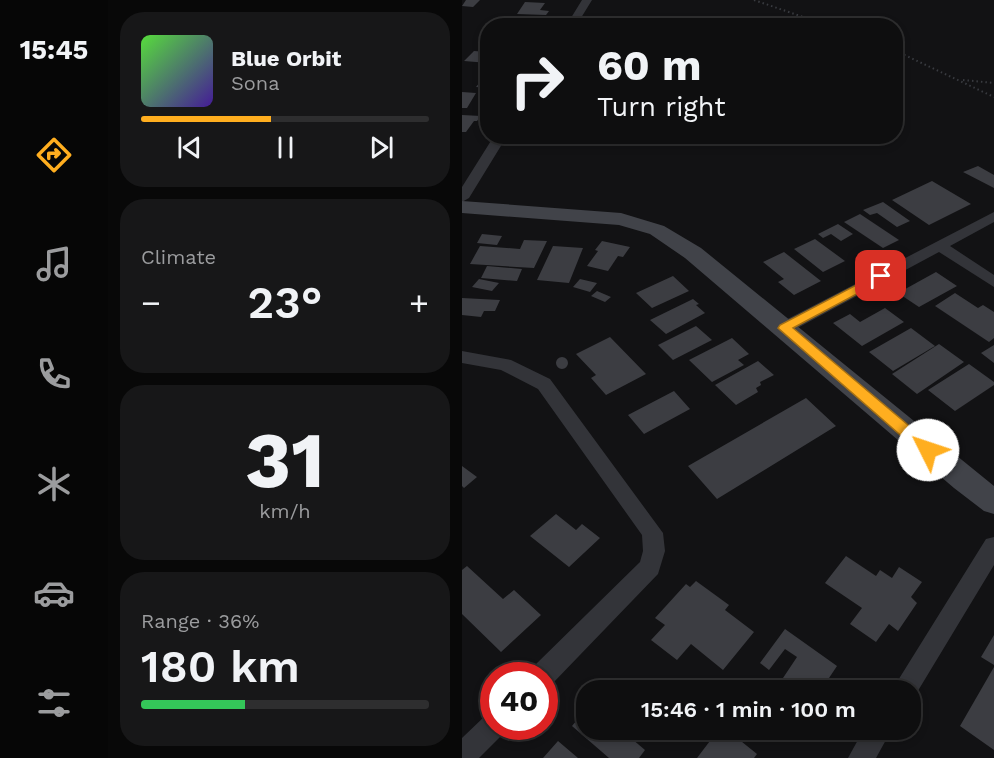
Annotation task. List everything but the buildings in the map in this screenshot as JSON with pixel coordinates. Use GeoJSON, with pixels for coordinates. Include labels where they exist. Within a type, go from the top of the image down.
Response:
{"type":"FeatureCollection","features":[{"type":"Feature","properties":{"kind":"street"},"geometry":{"type":"LineString","coordinates":[[576,18],[587,0]]}},
{"type":"Feature","properties":{"kind":"street"},"geometry":{"type":"LineString","coordinates":[[462,198],[496,144]]}},
{"type":"Feature","properties":{"kind":"street"},"geometry":{"type":"LineString","coordinates":[[462,207],[599,217],[637,223],[657,230],[693,253],[964,480],[994,502]]}},
{"type":"Feature","properties":{"kind":"street"},"geometry":{"type":"LineString","coordinates":[[784,328],[994,216]]}},
{"type":"Feature","properties":{"kind":"street"},"geometry":{"type":"LineString","coordinates":[[939,245],[994,282]]}},
{"type":"Feature","properties":{"kind":"street"},"geometry":{"type":"LineString","coordinates":[[462,357],[524,370],[544,384],[652,533],[654,551],[650,567],[556,662]]}},
{"type":"Feature","properties":{"kind":"street"},"geometry":{"type":"LineString","coordinates":[[910,680],[994,546]]}},
{"type":"Feature","properties":{"kind":"street"},"geometry":{"type":"LineString","coordinates":[[462,756],[480,738]]}},
{"type":"Feature","properties":{"kind":"street"},"geometry":{"type":"LineString","coordinates":[[861,758],[872,740]]}},
{"type":"Feature","properties":{"kind":"path"},"geometry":{"type":"LineString","coordinates":[[754,0],[806,18]]}},
{"type":"Feature","properties":{"kind":"path"},"geometry":{"type":"LineString","coordinates":[[903,54],[994,97]]}},
{"type":"Feature","properties":{"kind":"path"},"geometry":{"type":"LineString","coordinates":[[959,79],[994,83]]}},
{"type":"Feature","properties":{"kind":"route"},"geometry":{"type":"LineString","coordinates":[[881,276],[784,328],[928,450]]}}]}
